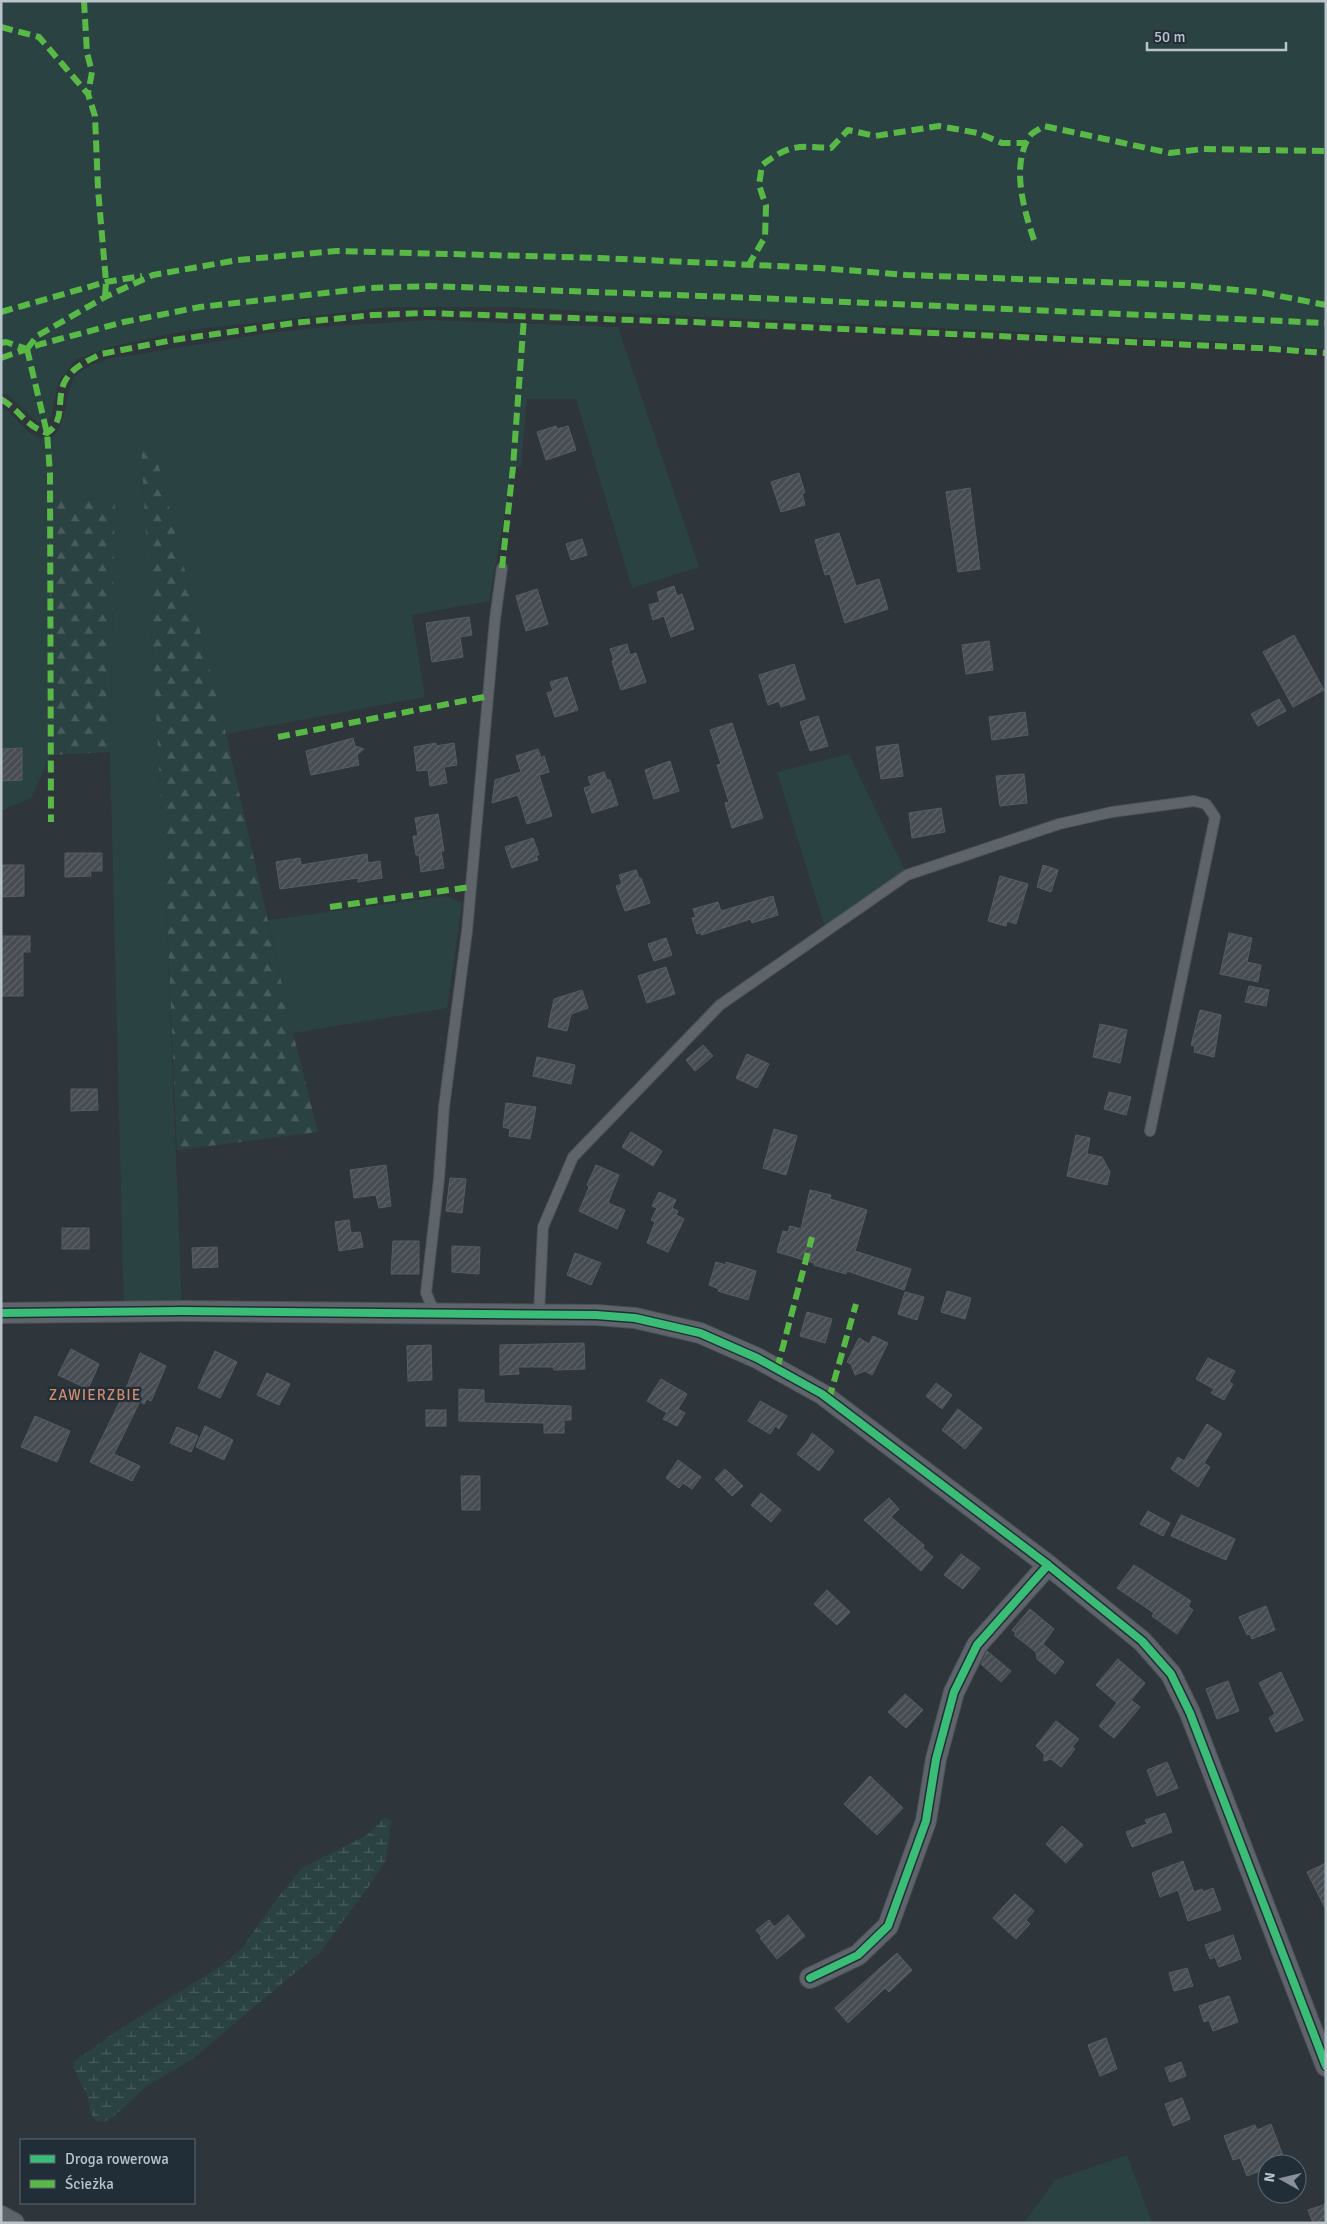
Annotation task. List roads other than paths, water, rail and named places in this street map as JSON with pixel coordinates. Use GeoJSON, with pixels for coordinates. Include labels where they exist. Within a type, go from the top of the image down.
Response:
{"type":"FeatureCollection","features":[{"type":"Feature","properties":{"kind":"street"},"geometry":{"type":"LineString","coordinates":[[1,1313],[182,1311],[596,1314],[635,1318],[700,1333],[757,1358],[822,1394],[1048,1565],[1142,1640],[1171,1674],[1190,1712],[1326,2066]]}},
{"type":"Feature","properties":{"kind":"street"},"geometry":{"type":"LineString","coordinates":[[810,1978],[858,1955],[888,1926],[913,1863],[926,1821],[936,1759],[954,1692],[977,1645],[1048,1565]]}},
{"type":"Feature","properties":{"kind":"street"},"geometry":{"type":"LineString","coordinates":[[1,2216],[14,2223]]}},
{"type":"Feature","properties":{"kind":"lane"},"geometry":{"type":"LineString","coordinates":[[435,1313],[426,1293],[439,1179],[444,1107],[467,931],[502,568]]}},
{"type":"Feature","properties":{"kind":"lane"},"geometry":{"type":"LineString","coordinates":[[539,1314],[543,1227],[573,1157],[720,1005],[906,875],[1059,824],[1112,812],[1194,800],[1206,804],[1214,818],[1150,1131]]}},
{"type":"Feature","properties":{"kind":"district","name":"ZAWIERZBIE"},"geometry":{"type":"Point","coordinates":[95,1395]}}]}
